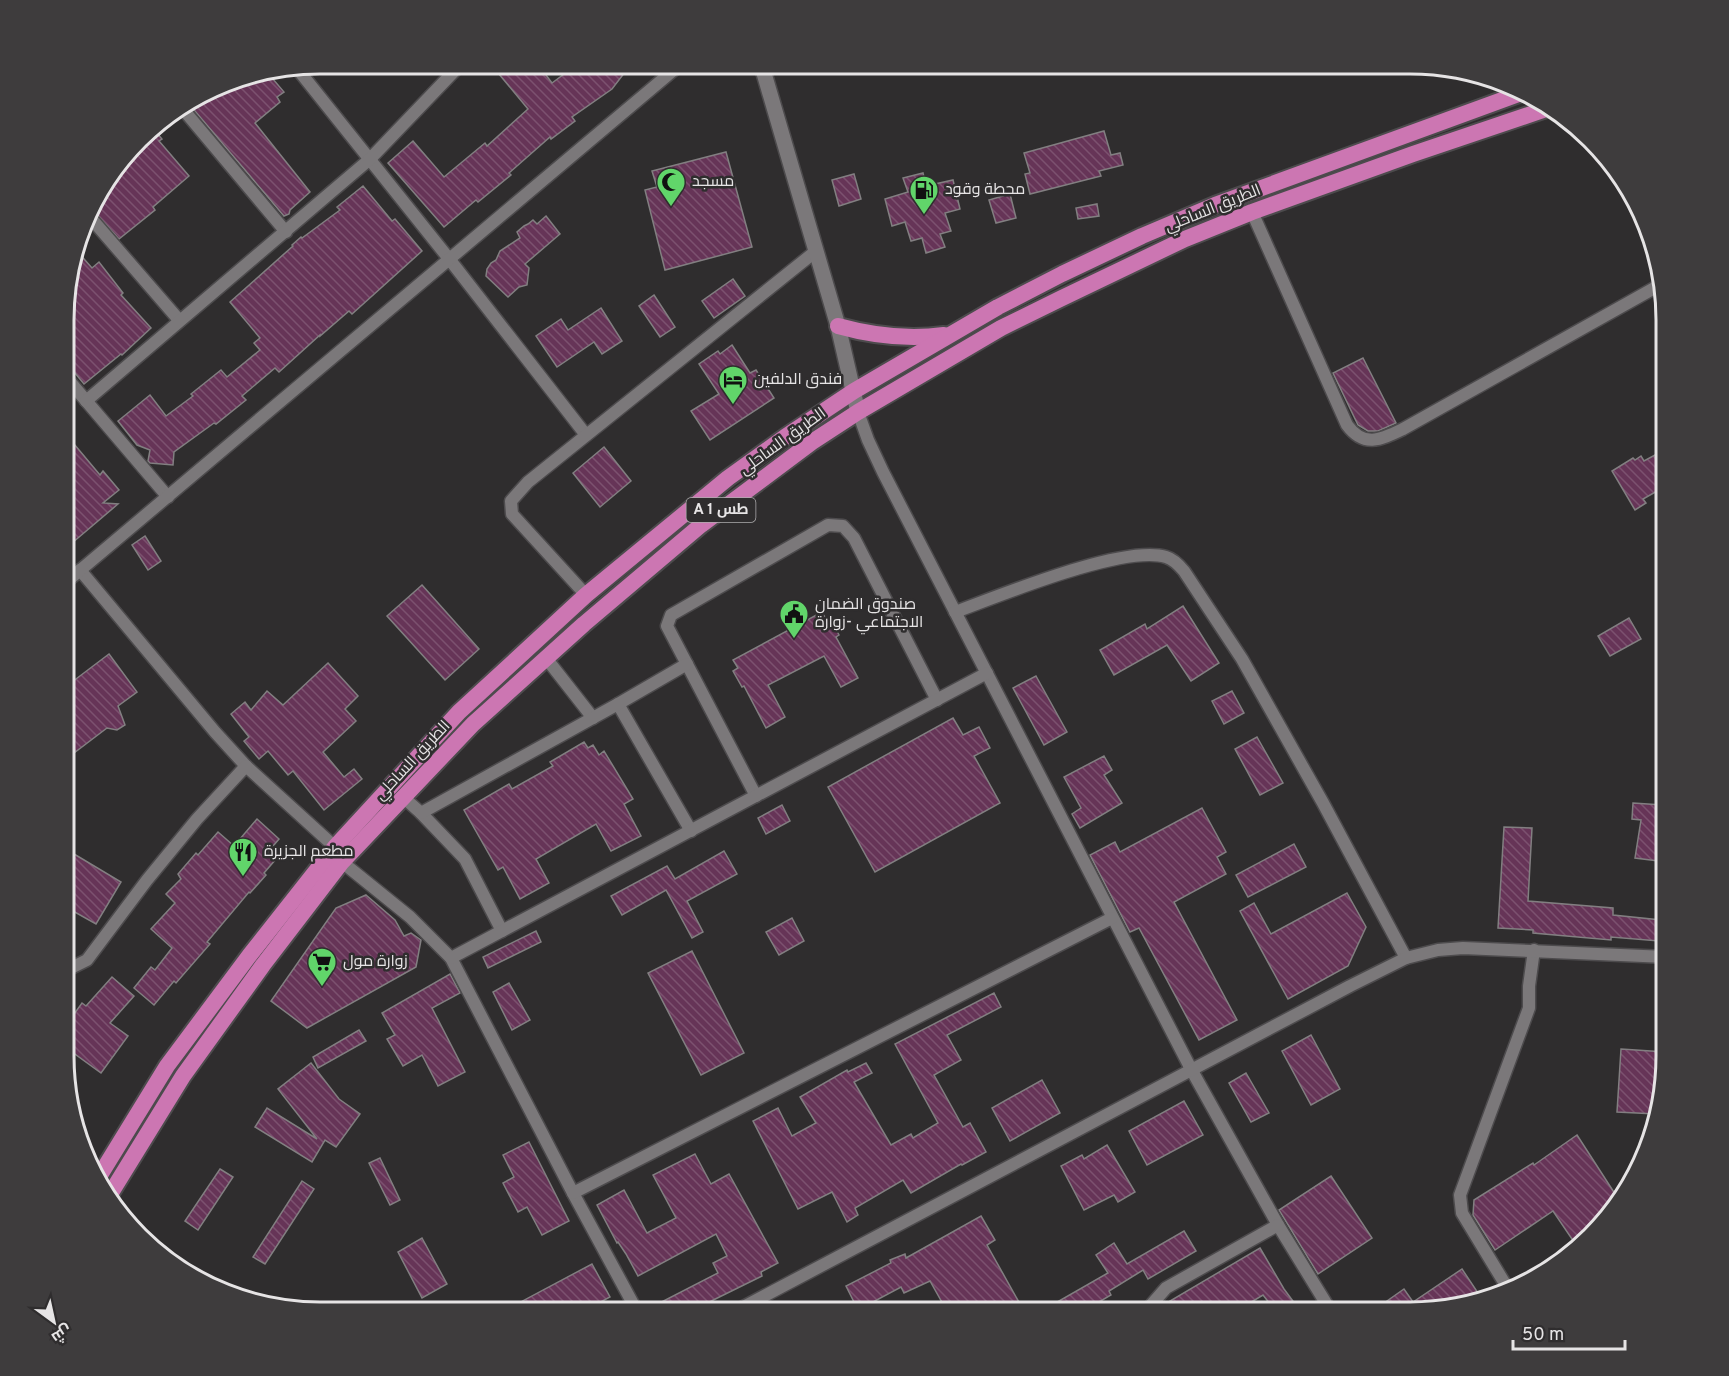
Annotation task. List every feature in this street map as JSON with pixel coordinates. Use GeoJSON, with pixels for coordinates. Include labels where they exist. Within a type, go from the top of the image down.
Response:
{"type":"FeatureCollection","features":[{"type":"Feature","properties":{"kind":"highway","name":"الطريق الساحلي"},"geometry":{"type":"LineString","coordinates":[[102,1172],[167,1066],[249,956],[459,712],[586,595],[728,478],[854,391],[998,307],[1062,274],[1215,205],[1512,96]]}},
{"type":"Feature","properties":{"kind":"highway","name":"الطريق الساحلي"},"geometry":{"type":"LineString","coordinates":[[113,1190],[183,1076],[338,855],[403,797],[473,724],[584,624],[701,525],[812,442],[858,412],[1001,328],[1185,239],[1251,212],[1540,111]]}},
{"type":"Feature","properties":{"kind":"highway"},"geometry":{"type":"LineString","coordinates":[[838,326],[866,334],[894,338],[923,338],[951,334]]}},
{"type":"Feature","properties":{"kind":"street"},"geometry":{"type":"LineString","coordinates":[[302,74],[586,435]]}},
{"type":"Feature","properties":{"kind":"street"},"geometry":{"type":"LineString","coordinates":[[86,401],[370,159],[451,74]]}},
{"type":"Feature","properties":{"kind":"street"},"geometry":{"type":"LineString","coordinates":[[74,575],[669,74]]}},
{"type":"Feature","properties":{"kind":"street"},"geometry":{"type":"LineString","coordinates":[[765,74],[838,326],[858,412],[868,440],[1191,1069],[1278,1225],[1325,1302]]}},
{"type":"Feature","properties":{"kind":"street"},"geometry":{"type":"LineString","coordinates":[[186,113],[286,232]]}},
{"type":"Feature","properties":{"kind":"street"},"geometry":{"type":"LineString","coordinates":[[1251,212],[1347,425],[1354,435],[1365,439],[1380,439],[1403,429],[1653,289]]}},
{"type":"Feature","properties":{"kind":"street"},"geometry":{"type":"LineString","coordinates":[[94,221],[179,320]]}},
{"type":"Feature","properties":{"kind":"street"},"geometry":{"type":"LineString","coordinates":[[586,595],[512,514],[511,501],[528,482],[816,251]]}},
{"type":"Feature","properties":{"kind":"street"},"geometry":{"type":"LineString","coordinates":[[74,387],[168,497]]}},
{"type":"Feature","properties":{"kind":"street"},"geometry":{"type":"LineString","coordinates":[[756,796],[667,626],[671,615],[828,525],[843,526],[854,538],[937,700]]}},
{"type":"Feature","properties":{"kind":"street"},"geometry":{"type":"LineString","coordinates":[[955,612],[1087,566],[1140,556],[1155,555],[1171,559],[1184,571],[1242,659],[1406,958]]}},
{"type":"Feature","properties":{"kind":"street"},"geometry":{"type":"LineString","coordinates":[[80,570],[246,766],[338,855],[410,917],[451,958],[632,1302]]}},
{"type":"Feature","properties":{"kind":"street"},"geometry":{"type":"LineString","coordinates":[[546,658],[593,718]]}},
{"type":"Feature","properties":{"kind":"street"},"geometry":{"type":"LineString","coordinates":[[421,813],[687,664]]}},
{"type":"Feature","properties":{"kind":"street"},"geometry":{"type":"LineString","coordinates":[[451,958],[987,673]]}},
{"type":"Feature","properties":{"kind":"street"},"geometry":{"type":"LineString","coordinates":[[618,704],[691,831]]}},
{"type":"Feature","properties":{"kind":"street"},"geometry":{"type":"LineString","coordinates":[[74,966],[87,960],[161,862],[246,766]]}},
{"type":"Feature","properties":{"kind":"street"},"geometry":{"type":"LineString","coordinates":[[403,797],[465,859],[502,931]]}},
{"type":"Feature","properties":{"kind":"street"},"geometry":{"type":"LineString","coordinates":[[573,1193],[1112,918]]}},
{"type":"Feature","properties":{"kind":"street"},"geometry":{"type":"LineString","coordinates":[[753,1302],[1191,1069],[1406,958],[1438,950],[1463,948],[1656,957]]}},
{"type":"Feature","properties":{"kind":"street"},"geometry":{"type":"LineString","coordinates":[[1505,1284],[1462,1213],[1460,1196],[1526,1019],[1534,950]]}},
{"type":"Feature","properties":{"kind":"street"},"geometry":{"type":"LineString","coordinates":[[1154,1302],[1166,1288],[1278,1225]]}},
{"type":"Feature","properties":{"kind":"building"},"geometry":{"type":"Polygon","coordinates":[[[499,74],[545,74],[552,83],[564,74],[624,74],[612,89],[572,117],[575,121],[551,139],[550,137],[509,173],[511,175],[444,227],[388,163],[413,141],[444,177],[485,143],[487,146],[528,109],[499,74]]]}},
{"type":"Feature","properties":{"kind":"building"},"geometry":{"type":"Polygon","coordinates":[[[271,78],[284,92],[277,97],[280,102],[255,123],[310,192],[290,210],[289,214],[284,216],[193,108],[225,92],[271,78]]]}},
{"type":"Feature","properties":{"kind":"building"},"geometry":{"type":"Polygon","coordinates":[[[1104,131],[1111,155],[1120,153],[1123,165],[1099,171],[1101,176],[1030,194],[1025,174],[1030,173],[1024,153],[1104,131]]]}},
{"type":"Feature","properties":{"kind":"building"},"geometry":{"type":"Polygon","coordinates":[[[157,134],[162,139],[159,141],[189,176],[153,207],[155,210],[119,239],[97,215],[106,196],[124,170],[157,134]]]}},
{"type":"Feature","properties":{"kind":"building"},"geometry":{"type":"Polygon","coordinates":[[[726,152],[752,247],[665,270],[645,190],[657,187],[652,171],[726,152]]]}},
{"type":"Feature","properties":{"kind":"building"},"geometry":{"type":"Polygon","coordinates":[[[923,173],[926,186],[953,180],[960,209],[945,213],[951,231],[940,234],[945,247],[926,253],[922,238],[911,241],[905,222],[892,226],[885,199],[908,192],[903,178],[923,173]]]}},
{"type":"Feature","properties":{"kind":"building"},"geometry":{"type":"Polygon","coordinates":[[[854,174],[861,199],[839,206],[832,180],[854,174]]]}},
{"type":"Feature","properties":{"kind":"building"},"geometry":{"type":"Polygon","coordinates":[[[363,186],[392,221],[395,219],[422,251],[352,314],[349,311],[279,372],[275,368],[242,396],[246,400],[216,424],[214,423],[174,452],[173,465],[150,463],[148,461],[150,450],[137,445],[118,421],[150,395],[166,416],[193,396],[191,394],[221,370],[227,377],[260,350],[254,343],[260,338],[230,302],[301,237],[340,210],[337,207],[363,186]]]}},
{"type":"Feature","properties":{"kind":"building"},"geometry":{"type":"Polygon","coordinates":[[[1010,194],[1016,218],[996,223],[989,200],[1010,194]]]}},
{"type":"Feature","properties":{"kind":"building"},"geometry":{"type":"Polygon","coordinates":[[[1097,204],[1099,216],[1078,219],[1076,208],[1097,204]]]}},
{"type":"Feature","properties":{"kind":"building"},"geometry":{"type":"Polygon","coordinates":[[[546,216],[560,234],[525,264],[529,268],[527,285],[519,287],[508,297],[486,276],[487,269],[496,260],[500,251],[520,238],[517,232],[533,220],[537,224],[546,216]]]}},
{"type":"Feature","properties":{"kind":"building"},"geometry":{"type":"Polygon","coordinates":[[[82,257],[92,268],[99,262],[123,293],[121,295],[151,328],[122,355],[84,384],[74,372],[74,303],[82,257]]]}},
{"type":"Feature","properties":{"kind":"building"},"geometry":{"type":"Polygon","coordinates":[[[733,279],[745,296],[714,318],[702,301],[733,279]]]}},
{"type":"Feature","properties":{"kind":"building"},"geometry":{"type":"Polygon","coordinates":[[[654,295],[675,327],[660,337],[639,306],[654,295]]]}},
{"type":"Feature","properties":{"kind":"building"},"geometry":{"type":"Polygon","coordinates":[[[601,308],[622,341],[602,354],[594,342],[557,367],[536,336],[561,319],[568,330],[601,308]]]}},
{"type":"Feature","properties":{"kind":"building","name":"فندق الدلفين"},"geometry":{"type":"Polygon","coordinates":[[[732,345],[750,373],[756,370],[774,398],[710,440],[691,411],[719,394],[699,364],[718,351],[720,354],[732,345]]]}},
{"type":"Feature","properties":{"kind":"building"},"geometry":{"type":"Polygon","coordinates":[[[1363,358],[1396,423],[1378,431],[1368,431],[1358,425],[1333,373],[1363,358]]]}},
{"type":"Feature","properties":{"kind":"building"},"geometry":{"type":"Polygon","coordinates":[[[74,444],[100,475],[103,471],[119,490],[103,503],[118,504],[74,541],[74,444]]]}},
{"type":"Feature","properties":{"kind":"building"},"geometry":{"type":"Polygon","coordinates":[[[604,447],[631,481],[600,507],[573,473],[604,447]]]}},
{"type":"Feature","properties":{"kind":"building"},"geometry":{"type":"Polygon","coordinates":[[[1656,454],[1656,492],[1643,499],[1646,503],[1635,510],[1612,471],[1633,458],[1635,460],[1641,456],[1644,461],[1656,454]]]}},
{"type":"Feature","properties":{"kind":"building"},"geometry":{"type":"Polygon","coordinates":[[[145,536],[161,561],[148,570],[132,545],[145,536]]]}},
{"type":"Feature","properties":{"kind":"building"},"geometry":{"type":"Polygon","coordinates":[[[422,585],[479,649],[445,680],[387,616],[422,585]]]}},
{"type":"Feature","properties":{"kind":"building"},"geometry":{"type":"Polygon","coordinates":[[[1183,606],[1219,663],[1191,681],[1167,645],[1114,675],[1100,650],[1145,624],[1147,629],[1183,606]]]}},
{"type":"Feature","properties":{"kind":"building"},"geometry":{"type":"Polygon","coordinates":[[[822,612],[827,621],[831,619],[839,635],[836,637],[858,678],[841,687],[824,656],[768,685],[785,717],[766,728],[744,686],[742,687],[733,671],[738,668],[733,660],[822,612]]]}},
{"type":"Feature","properties":{"kind":"building"},"geometry":{"type":"Polygon","coordinates":[[[1629,618],[1641,639],[1610,656],[1598,636],[1629,618]]]}},
{"type":"Feature","properties":{"kind":"building"},"geometry":{"type":"Polygon","coordinates":[[[109,654],[137,692],[118,706],[125,725],[117,730],[107,728],[74,753],[74,680],[109,654]]]}},
{"type":"Feature","properties":{"kind":"building"},"geometry":{"type":"Polygon","coordinates":[[[328,663],[358,696],[345,709],[356,721],[323,752],[344,777],[354,769],[362,779],[324,810],[293,771],[288,775],[268,751],[259,759],[244,741],[249,737],[231,714],[245,702],[251,710],[267,691],[283,705],[328,663]]]}},
{"type":"Feature","properties":{"kind":"building"},"geometry":{"type":"Polygon","coordinates":[[[1036,676],[1067,732],[1044,745],[1013,688],[1036,676]]]}},
{"type":"Feature","properties":{"kind":"building"},"geometry":{"type":"Polygon","coordinates":[[[1232,691],[1244,713],[1224,724],[1212,701],[1232,691]]]}},
{"type":"Feature","properties":{"kind":"building"},"geometry":{"type":"Polygon","coordinates":[[[953,718],[963,735],[979,727],[990,748],[974,756],[1000,803],[875,872],[828,787],[953,718]]]}},
{"type":"Feature","properties":{"kind":"building"},"geometry":{"type":"Polygon","coordinates":[[[1257,737],[1283,783],[1260,795],[1235,749],[1257,737]]]}},
{"type":"Feature","properties":{"kind":"building"},"geometry":{"type":"Polygon","coordinates":[[[584,742],[588,748],[593,745],[599,755],[604,751],[633,799],[624,804],[641,836],[611,851],[596,824],[536,859],[549,883],[520,899],[503,867],[498,870],[464,810],[509,784],[512,789],[553,766],[550,762],[584,742]]]}},
{"type":"Feature","properties":{"kind":"building"},"geometry":{"type":"Polygon","coordinates":[[[1104,756],[1112,770],[1104,775],[1122,803],[1080,828],[1072,814],[1081,808],[1064,777],[1104,756]]]}},
{"type":"Feature","properties":{"kind":"building"},"geometry":{"type":"Polygon","coordinates":[[[1633,803],[1656,805],[1656,861],[1635,858],[1641,820],[1632,819],[1633,803]]]}},
{"type":"Feature","properties":{"kind":"building"},"geometry":{"type":"Polygon","coordinates":[[[782,805],[790,821],[766,834],[758,818],[782,805]]]}},
{"type":"Feature","properties":{"kind":"building"},"geometry":{"type":"Polygon","coordinates":[[[1202,808],[1226,852],[1217,857],[1226,874],[1174,902],[1237,1020],[1199,1040],[1139,928],[1130,932],[1090,855],[1115,842],[1120,852],[1202,808]]]}},
{"type":"Feature","properties":{"kind":"building"},"geometry":{"type":"Polygon","coordinates":[[[257,819],[279,839],[268,852],[276,859],[264,873],[266,875],[207,942],[210,944],[154,1005],[134,988],[151,967],[155,970],[172,948],[151,929],[175,903],[166,894],[181,879],[178,874],[218,832],[234,846],[257,819]]]}},
{"type":"Feature","properties":{"kind":"building"},"geometry":{"type":"Polygon","coordinates":[[[1504,827],[1532,828],[1528,901],[1613,908],[1613,915],[1656,919],[1656,941],[1611,937],[1611,940],[1498,928],[1504,827]]]}},
{"type":"Feature","properties":{"kind":"building"},"geometry":{"type":"Polygon","coordinates":[[[1294,844],[1306,867],[1248,897],[1236,875],[1294,844]]]}},
{"type":"Feature","properties":{"kind":"building"},"geometry":{"type":"Polygon","coordinates":[[[724,851],[737,874],[687,901],[703,932],[692,938],[666,890],[622,915],[611,896],[667,866],[675,879],[724,851]]]}},
{"type":"Feature","properties":{"kind":"building"},"geometry":{"type":"Polygon","coordinates":[[[74,854],[121,882],[96,924],[74,912],[74,854]]]}},
{"type":"Feature","properties":{"kind":"building"},"geometry":{"type":"Polygon","coordinates":[[[1347,893],[1366,927],[1348,966],[1288,999],[1240,911],[1254,903],[1271,934],[1347,893]]]}},
{"type":"Feature","properties":{"kind":"building"},"geometry":{"type":"Polygon","coordinates":[[[366,895],[395,920],[404,936],[411,933],[421,940],[416,967],[307,1028],[271,1001],[336,908],[366,895]]]}},
{"type":"Feature","properties":{"kind":"building"},"geometry":{"type":"Polygon","coordinates":[[[792,918],[804,941],[779,955],[766,932],[792,918]]]}},
{"type":"Feature","properties":{"kind":"building"},"geometry":{"type":"Polygon","coordinates":[[[536,931],[541,942],[488,968],[483,957],[536,931]]]}},
{"type":"Feature","properties":{"kind":"building"},"geometry":{"type":"Polygon","coordinates":[[[692,951],[744,1053],[701,1075],[648,973],[692,951]]]}},
{"type":"Feature","properties":{"kind":"building"},"geometry":{"type":"Polygon","coordinates":[[[450,974],[460,993],[432,1008],[465,1072],[438,1086],[422,1055],[403,1066],[387,1039],[395,1035],[382,1013],[450,974]]]}},
{"type":"Feature","properties":{"kind":"building"},"geometry":{"type":"Polygon","coordinates":[[[112,977],[134,996],[110,1023],[128,1036],[101,1073],[74,1053],[74,1014],[82,1003],[86,1006],[112,977]]]}},
{"type":"Feature","properties":{"kind":"building"},"geometry":{"type":"Polygon","coordinates":[[[509,983],[530,1020],[512,1030],[493,992],[509,983]]]}},
{"type":"Feature","properties":{"kind":"building"},"geometry":{"type":"Polygon","coordinates":[[[994,993],[1001,1007],[947,1035],[961,1060],[934,1075],[963,1127],[970,1123],[986,1152],[911,1193],[903,1180],[855,1208],[858,1215],[847,1222],[832,1192],[798,1209],[753,1121],[778,1108],[792,1136],[816,1123],[800,1097],[847,1070],[848,1072],[866,1063],[872,1073],[854,1082],[891,1145],[911,1134],[913,1138],[938,1123],[895,1044],[994,993]]]}},
{"type":"Feature","properties":{"kind":"building"},"geometry":{"type":"Polygon","coordinates":[[[359,1030],[366,1041],[318,1068],[313,1057],[359,1030]]]}},
{"type":"Feature","properties":{"kind":"building"},"geometry":{"type":"Polygon","coordinates":[[[1311,1035],[1340,1089],[1311,1105],[1282,1051],[1311,1035]]]}},
{"type":"Feature","properties":{"kind":"building"},"geometry":{"type":"Polygon","coordinates":[[[1621,1049],[1656,1051],[1649,1114],[1617,1112],[1621,1049]]]}},
{"type":"Feature","properties":{"kind":"building"},"geometry":{"type":"Polygon","coordinates":[[[311,1063],[339,1099],[360,1114],[336,1147],[325,1140],[312,1162],[255,1127],[267,1108],[317,1139],[278,1089],[311,1063]]]}},
{"type":"Feature","properties":{"kind":"building"},"geometry":{"type":"Polygon","coordinates":[[[1246,1073],[1269,1113],[1251,1122],[1229,1083],[1246,1073]]]}},
{"type":"Feature","properties":{"kind":"building"},"geometry":{"type":"Polygon","coordinates":[[[1042,1080],[1060,1113],[1010,1141],[992,1108],[1042,1080]]]}},
{"type":"Feature","properties":{"kind":"building"},"geometry":{"type":"Polygon","coordinates":[[[1184,1101],[1203,1135],[1147,1165],[1129,1131],[1184,1101]]]}},
{"type":"Feature","properties":{"kind":"building"},"geometry":{"type":"Polygon","coordinates":[[[1577,1135],[1614,1193],[1595,1219],[1573,1241],[1553,1211],[1495,1250],[1473,1215],[1474,1200],[1533,1163],[1534,1165],[1577,1135]]]}},
{"type":"Feature","properties":{"kind":"building"},"geometry":{"type":"Polygon","coordinates":[[[529,1142],[569,1221],[542,1235],[527,1207],[518,1212],[503,1183],[514,1177],[503,1155],[529,1142]]]}},
{"type":"Feature","properties":{"kind":"building"},"geometry":{"type":"Polygon","coordinates":[[[1107,1145],[1135,1192],[1118,1202],[1114,1195],[1084,1210],[1061,1166],[1082,1155],[1084,1159],[1107,1145]]]}},
{"type":"Feature","properties":{"kind":"building"},"geometry":{"type":"Polygon","coordinates":[[[695,1154],[711,1184],[729,1174],[778,1263],[761,1272],[762,1276],[709,1302],[662,1302],[718,1273],[713,1263],[727,1256],[716,1234],[638,1276],[597,1205],[624,1190],[647,1233],[676,1218],[653,1175],[695,1154]]]}},
{"type":"Feature","properties":{"kind":"building"},"geometry":{"type":"Polygon","coordinates":[[[380,1158],[400,1200],[390,1205],[369,1163],[380,1158]]]}},
{"type":"Feature","properties":{"kind":"building"},"geometry":{"type":"Polygon","coordinates":[[[220,1169],[233,1177],[198,1230],[185,1221],[220,1169]]]}},
{"type":"Feature","properties":{"kind":"building"},"geometry":{"type":"Polygon","coordinates":[[[1331,1176],[1372,1238],[1318,1274],[1279,1210],[1331,1176]]]}},
{"type":"Feature","properties":{"kind":"building"},"geometry":{"type":"Polygon","coordinates":[[[302,1181],[314,1189],[265,1264],[253,1257],[302,1181]]]}},
{"type":"Feature","properties":{"kind":"building"},"geometry":{"type":"Polygon","coordinates":[[[981,1216],[995,1240],[987,1245],[1019,1302],[942,1302],[930,1281],[904,1293],[901,1287],[873,1302],[854,1302],[846,1286],[891,1263],[890,1260],[905,1254],[906,1258],[981,1216]]]}},
{"type":"Feature","properties":{"kind":"building"},"geometry":{"type":"Polygon","coordinates":[[[1184,1231],[1196,1251],[1148,1279],[1143,1270],[1109,1291],[1111,1295],[1099,1302],[1057,1302],[1108,1273],[1096,1255],[1114,1243],[1127,1264],[1184,1231]]]}},
{"type":"Feature","properties":{"kind":"building"},"geometry":{"type":"Polygon","coordinates":[[[422,1238],[447,1284],[422,1298],[398,1252],[422,1238]]]}},
{"type":"Feature","properties":{"kind":"building"},"geometry":{"type":"Polygon","coordinates":[[[1260,1248],[1294,1302],[1268,1302],[1263,1295],[1251,1302],[1170,1301],[1260,1248]]]}},
{"type":"Feature","properties":{"kind":"building"},"geometry":{"type":"Polygon","coordinates":[[[592,1264],[610,1297],[601,1302],[521,1302],[592,1264]]]}},
{"type":"Feature","properties":{"kind":"building"},"geometry":{"type":"Polygon","coordinates":[[[1462,1269],[1478,1293],[1458,1298],[1413,1302],[1462,1269]]]}},
{"type":"Feature","properties":{"kind":"building"},"geometry":{"type":"Polygon","coordinates":[[[1404,1289],[1413,1302],[1386,1302],[1404,1289]]]}},
{"type":"Feature","properties":{"kind":"place","name":"مسجد"},"geometry":{"type":"Point","coordinates":[671,208]}},
{"type":"Feature","properties":{"kind":"place","name":"محطة وقود"},"geometry":{"type":"Point","coordinates":[924,216]}},
{"type":"Feature","properties":{"kind":"place","name":"فندق الدلفين"},"geometry":{"type":"Point","coordinates":[733,406]}},
{"type":"Feature","properties":{"kind":"place","name":"صندوق الضمان الاجتماعي -زوارة"},"geometry":{"type":"Point","coordinates":[794,640]}},
{"type":"Feature","properties":{"kind":"place","name":"مطعم الجزيرة"},"geometry":{"type":"Point","coordinates":[243,878]}},
{"type":"Feature","properties":{"kind":"place","name":"زوارة مول"},"geometry":{"type":"Point","coordinates":[322,988]}}]}
